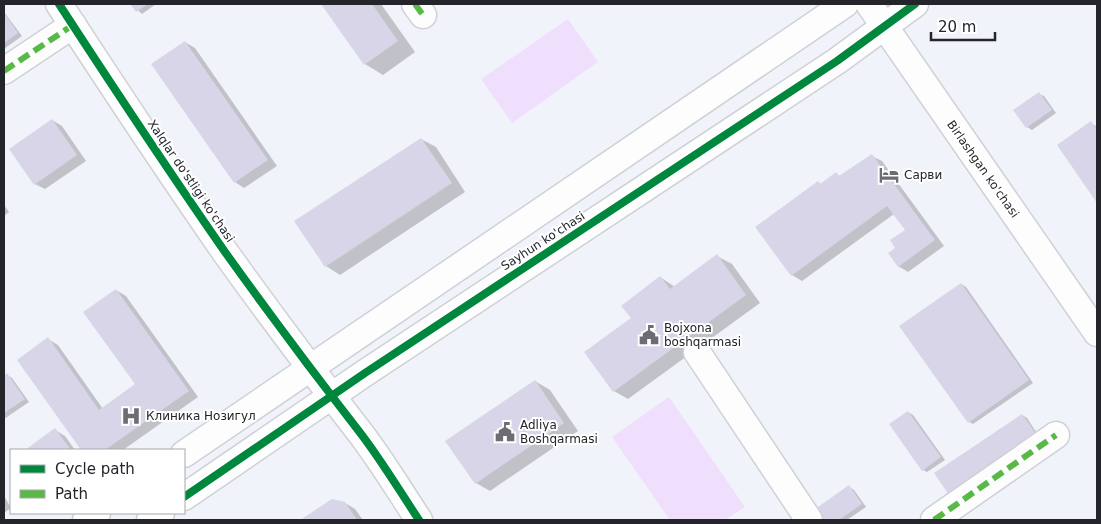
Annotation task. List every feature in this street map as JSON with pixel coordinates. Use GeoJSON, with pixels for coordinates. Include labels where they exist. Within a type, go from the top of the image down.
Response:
{"type":"FeatureCollection","features":[{"type":"Feature","properties":{"kind":"street","name":"Xalqlar do'stligi ko'chasi"},"geometry":{"type":"LineString","coordinates":[[59,4],[224,250],[285,336],[312,367],[331,398],[359,431],[419,520]]}},
{"type":"Feature","properties":{"kind":"street","name":"Sayhun ko'chasi"},"geometry":{"type":"LineString","coordinates":[[185,453],[844,4]]}},
{"type":"Feature","properties":{"kind":"street","name":"Birlashgan ko'chasi"},"geometry":{"type":"LineString","coordinates":[[869,4],[1097,333]]}},
{"type":"Feature","properties":{"kind":"street","name":"Sayhun ko'chasi"},"geometry":{"type":"LineString","coordinates":[[185,496],[365,373],[837,61],[915,4]]}},
{"type":"Feature","properties":{"kind":"street"},"geometry":{"type":"LineString","coordinates":[[4,71],[73,25]]}},
{"type":"Feature","properties":{"kind":"street"},"geometry":{"type":"LineString","coordinates":[[696,352],[809,520]]}},
{"type":"Feature","properties":{"kind":"street"},"geometry":{"type":"LineString","coordinates":[[934,520],[1056,436]]}},
{"type":"Feature","properties":{"kind":"shaded area"},"geometry":{"type":"Polygon","coordinates":[[[568,19],[598,62],[512,123],[481,79],[568,19]]]}},
{"type":"Feature","properties":{"kind":"shaded area"},"geometry":{"type":"Polygon","coordinates":[[[669,397],[745,507],[725,520],[670,520],[612,437],[669,397]]]}},
{"type":"Feature","properties":{"kind":"building"},"geometry":{"type":"Polygon","coordinates":[[[130,4],[148,4],[136,12],[130,4]]]}},
{"type":"Feature","properties":{"kind":"building"},"geometry":{"type":"Polygon","coordinates":[[[321,4],[372,4],[398,41],[364,65],[321,4]]]}},
{"type":"Feature","properties":{"kind":"building"},"geometry":{"type":"Polygon","coordinates":[[[4,13],[18,33],[4,43],[4,13]]]}},
{"type":"Feature","properties":{"kind":"building"},"geometry":{"type":"Polygon","coordinates":[[[185,41],[268,160],[234,183],[151,64],[185,41]]]}},
{"type":"Feature","properties":{"kind":"building"},"geometry":{"type":"Polygon","coordinates":[[[1039,92],[1052,110],[1026,128],[1013,110],[1039,92]]]}},
{"type":"Feature","properties":{"kind":"building"},"geometry":{"type":"Polygon","coordinates":[[[52,119],[77,155],[34,185],[9,149],[52,119]]]}},
{"type":"Feature","properties":{"kind":"building"},"geometry":{"type":"Polygon","coordinates":[[[1091,121],[1097,130],[1097,203],[1057,145],[1091,121]]]}},
{"type":"Feature","properties":{"kind":"building"},"geometry":{"type":"Polygon","coordinates":[[[421,138],[452,183],[325,267],[294,221],[421,138]]]}},
{"type":"Feature","properties":{"kind":"building"},"geometry":{"type":"Polygon","coordinates":[[[872,154],[935,240],[898,267],[888,253],[895,248],[890,240],[905,230],[887,206],[791,276],[755,227],[818,181],[820,184],[836,172],[839,176],[872,154]]]}},
{"type":"Feature","properties":{"kind":"building","name":"Bojxona boshqarmasi"},"geometry":{"type":"Polygon","coordinates":[[[717,254],[746,295],[613,392],[584,352],[631,318],[621,306],[660,276],[670,289],[717,254]]]}},
{"type":"Feature","properties":{"kind":"building"},"geometry":{"type":"Polygon","coordinates":[[[961,283],[1029,380],[968,423],[899,326],[961,283]]]}},
{"type":"Feature","properties":{"kind":"building"},"geometry":{"type":"Polygon","coordinates":[[[116,289],[189,391],[106,449],[80,449],[17,360],[48,337],[99,410],[135,384],[83,312],[116,289]]]}},
{"type":"Feature","properties":{"kind":"building"},"geometry":{"type":"Polygon","coordinates":[[[7,373],[25,399],[4,413],[4,376],[7,373]]]}},
{"type":"Feature","properties":{"kind":"building","name":"Adliya Boshqarmasi"},"geometry":{"type":"Polygon","coordinates":[[[535,380],[564,423],[475,484],[445,441],[535,380]]]}},
{"type":"Feature","properties":{"kind":"building"},"geometry":{"type":"Polygon","coordinates":[[[908,411],[941,457],[922,471],[889,424],[908,411]]]}},
{"type":"Feature","properties":{"kind":"building"},"geometry":{"type":"Polygon","coordinates":[[[1022,414],[1037,435],[949,495],[934,473],[1022,414]]]}},
{"type":"Feature","properties":{"kind":"building"},"geometry":{"type":"Polygon","coordinates":[[[55,428],[70,449],[26,449],[55,428]]]}},
{"type":"Feature","properties":{"kind":"building"},"geometry":{"type":"Polygon","coordinates":[[[849,485],[862,504],[839,520],[817,520],[811,512],[849,485]]]}},
{"type":"Feature","properties":{"kind":"building"},"geometry":{"type":"Polygon","coordinates":[[[332,499],[345,502],[357,520],[300,520],[332,499]]]}},
{"type":"Feature","properties":{"kind":"marked path"},"geometry":{"type":"LineString","coordinates":[[415,4],[423,15]]}},
{"type":"Feature","properties":{"kind":"marked path"},"geometry":{"type":"LineString","coordinates":[[4,71],[73,25]]}},
{"type":"Feature","properties":{"kind":"marked path"},"geometry":{"type":"LineString","coordinates":[[934,520],[1056,435]]}},
{"type":"Feature","properties":{"kind":"cycle path"},"geometry":{"type":"LineString","coordinates":[[59,4],[225,252],[382,463],[419,520]]}},
{"type":"Feature","properties":{"kind":"cycle path"},"geometry":{"type":"LineString","coordinates":[[185,496],[365,373],[837,61],[915,4]]}},
{"type":"Feature","properties":{"kind":"place","name":"Сарви"},"geometry":{"type":"Point","coordinates":[889,175]}},
{"type":"Feature","properties":{"kind":"place","name":"Bojxona boshqarmasi"},"geometry":{"type":"Point","coordinates":[649,335]}},
{"type":"Feature","properties":{"kind":"place","name":"Клиника Нозигул"},"geometry":{"type":"Point","coordinates":[131,416]}},
{"type":"Feature","properties":{"kind":"place","name":"Adliya Boshqarmasi"},"geometry":{"type":"Point","coordinates":[505,432]}}]}
